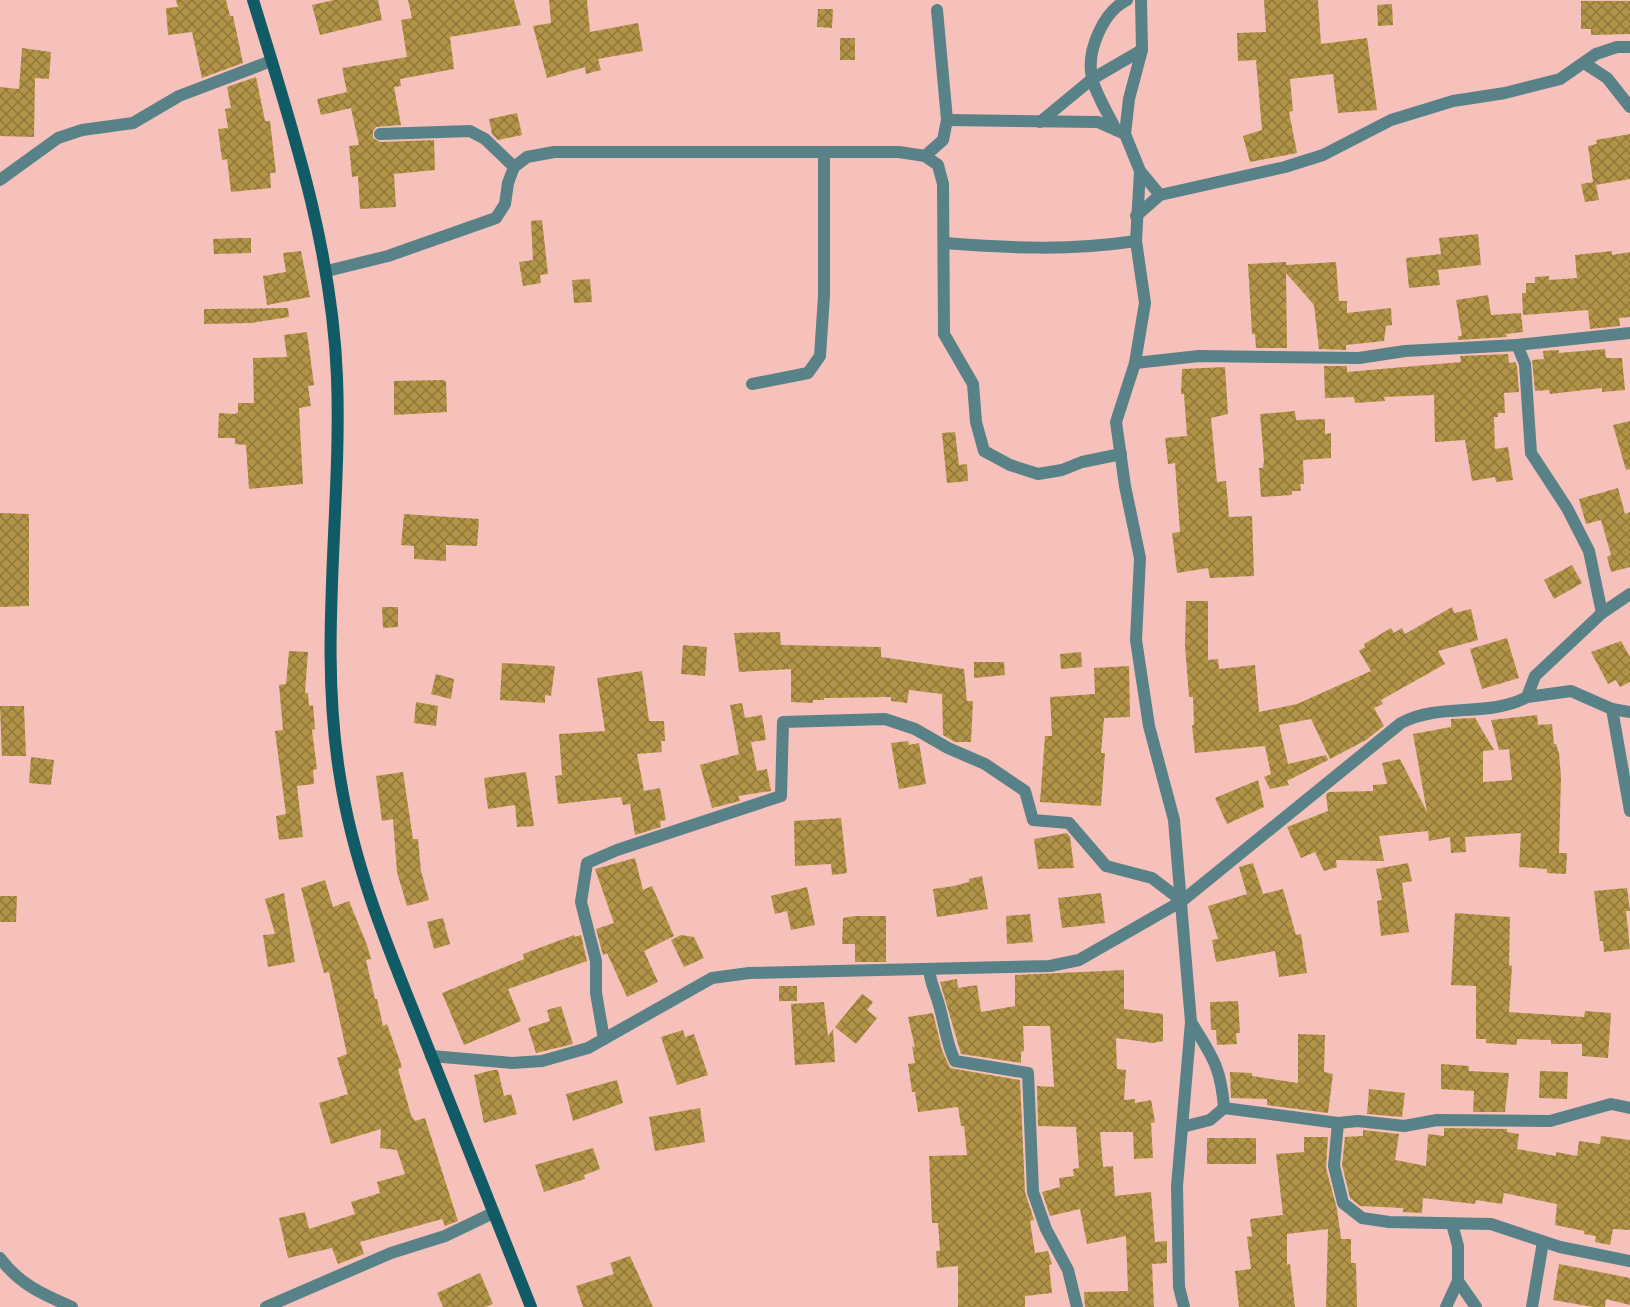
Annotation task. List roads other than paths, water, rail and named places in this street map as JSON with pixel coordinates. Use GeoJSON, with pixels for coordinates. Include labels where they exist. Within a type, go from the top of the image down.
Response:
{"type":"FeatureCollection","features":[{"type":"Feature","properties":{"kind":"main road"},"geometry":{"type":"LineString","coordinates":[[253,0],[306,180],[327,271],[337,378],[332,693],[339,773],[354,852],[368,896],[531,1307]]}},
{"type":"Feature","properties":{"kind":"street"},"geometry":{"type":"LineString","coordinates":[[1127,0],[1116,5],[1100,28],[1092,57],[1092,79],[1140,171],[1160,195]]}},
{"type":"Feature","properties":{"kind":"street"},"geometry":{"type":"LineString","coordinates":[[1120,132],[1142,50],[1142,0]]}},
{"type":"Feature","properties":{"kind":"street"},"geometry":{"type":"LineString","coordinates":[[925,156],[943,140],[947,120],[936,10]]}},
{"type":"Feature","properties":{"kind":"street"},"geometry":{"type":"LineString","coordinates":[[1136,216],[1160,195],[1285,167],[1323,155],[1401,116],[1453,101],[1505,93],[1560,79],[1596,54],[1617,47],[1630,47]]}},
{"type":"Feature","properties":{"kind":"street"},"geometry":{"type":"LineString","coordinates":[[1040,122],[1092,79],[1142,50]]}},
{"type":"Feature","properties":{"kind":"street"},"geometry":{"type":"LineString","coordinates":[[0,180],[58,138],[82,130],[133,123],[179,96],[271,61]]}},
{"type":"Feature","properties":{"kind":"street"},"geometry":{"type":"LineString","coordinates":[[1584,63],[1607,78],[1630,108]]}},
{"type":"Feature","properties":{"kind":"street"},"geometry":{"type":"LineString","coordinates":[[947,120],[1098,122],[1120,132]]}},
{"type":"Feature","properties":{"kind":"street"},"geometry":{"type":"LineString","coordinates":[[380,134],[470,131],[485,139],[514,167]]}},
{"type":"Feature","properties":{"kind":"street"},"geometry":{"type":"LineString","coordinates":[[327,271],[388,256],[496,218],[505,204],[508,183],[514,167],[527,158],[554,152],[899,152],[925,156],[938,165],[943,183],[942,304],[944,334],[973,384],[976,423],[984,451],[1010,465],[1038,474],[1121,454]]}},
{"type":"Feature","properties":{"kind":"street"},"geometry":{"type":"LineString","coordinates":[[752,384],[808,373],[820,356],[824,296],[824,152]]}},
{"type":"Feature","properties":{"kind":"street"},"geometry":{"type":"LineString","coordinates":[[1140,171],[1136,241],[1145,303],[1135,363],[1116,422],[1140,558],[1136,640],[1149,726],[1173,820],[1182,901],[1191,1022],[1177,1186],[1179,1287],[1184,1307]]}},
{"type":"Feature","properties":{"kind":"street"},"geometry":{"type":"LineString","coordinates":[[944,243],[1029,250],[1090,248],[1136,241]]}},
{"type":"Feature","properties":{"kind":"street"},"geometry":{"type":"LineString","coordinates":[[1135,363],[1199,356],[1359,358],[1405,351],[1517,345],[1630,333]]}},
{"type":"Feature","properties":{"kind":"street"},"geometry":{"type":"LineString","coordinates":[[1517,345],[1525,364],[1531,453],[1567,508],[1589,551],[1602,613]]}},
{"type":"Feature","properties":{"kind":"street"},"geometry":{"type":"LineString","coordinates":[[1527,697],[1535,676],[1602,613],[1630,594]]}},
{"type":"Feature","properties":{"kind":"street"},"geometry":{"type":"LineString","coordinates":[[431,1056],[512,1064],[542,1061],[588,1048],[712,978],[749,973],[1050,966],[1079,960],[1182,901],[1401,723],[1417,715],[1444,710],[1494,708],[1527,697],[1571,691],[1612,709],[1630,712]]}},
{"type":"Feature","properties":{"kind":"street"},"geometry":{"type":"LineString","coordinates":[[1612,709],[1630,811]]}},
{"type":"Feature","properties":{"kind":"street"},"geometry":{"type":"LineString","coordinates":[[604,1039],[596,993],[596,961],[581,902],[587,863],[617,850],[781,796],[783,722],[885,720],[915,729],[948,748],[985,764],[1024,791],[1034,820],[1069,823],[1106,866],[1152,878],[1182,901]]}},
{"type":"Feature","properties":{"kind":"street"},"geometry":{"type":"LineString","coordinates":[[929,969],[931,989],[939,1005],[947,1045],[956,1060],[1028,1073],[1033,1192],[1046,1229],[1068,1270],[1077,1307]]}},
{"type":"Feature","properties":{"kind":"street"},"geometry":{"type":"LineString","coordinates":[[1191,1022],[1217,1064],[1224,1108]]}},
{"type":"Feature","properties":{"kind":"street"},"geometry":{"type":"LineString","coordinates":[[1182,1127],[1210,1120],[1224,1108],[1338,1123],[1358,1121],[1404,1126],[1437,1120],[1550,1121],[1611,1104],[1630,1108]]}},
{"type":"Feature","properties":{"kind":"street"},"geometry":{"type":"LineString","coordinates":[[1338,1123],[1334,1166],[1343,1203],[1362,1218],[1389,1222],[1491,1224],[1543,1242],[1630,1261]]}},
{"type":"Feature","properties":{"kind":"street"},"geometry":{"type":"LineString","coordinates":[[266,1307],[391,1254],[445,1236],[494,1213]]}},
{"type":"Feature","properties":{"kind":"street"},"geometry":{"type":"LineString","coordinates":[[1446,1307],[1458,1281],[1458,1246],[1452,1224]]}},
{"type":"Feature","properties":{"kind":"street"},"geometry":{"type":"LineString","coordinates":[[1532,1307],[1543,1242]]}},
{"type":"Feature","properties":{"kind":"street"},"geometry":{"type":"LineString","coordinates":[[0,1258],[12,1274],[30,1289],[72,1307]]}},
{"type":"Feature","properties":{"kind":"street"},"geometry":{"type":"LineString","coordinates":[[1458,1281],[1476,1307]]}}]}
